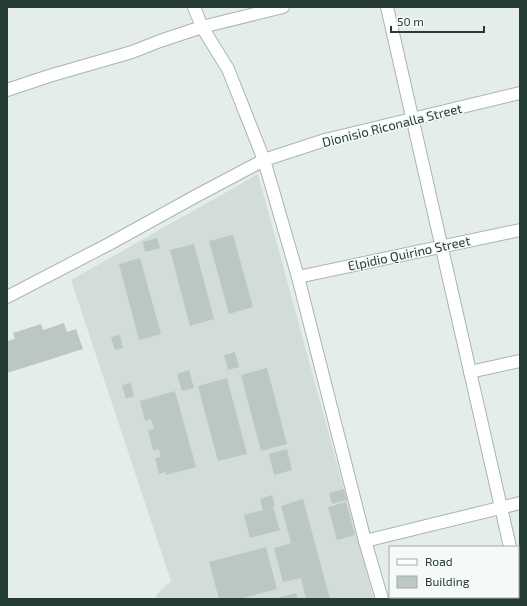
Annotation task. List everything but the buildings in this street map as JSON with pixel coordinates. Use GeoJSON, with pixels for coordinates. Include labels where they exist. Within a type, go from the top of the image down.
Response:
{"type":"FeatureCollection","features":[{"type":"Feature","properties":{"kind":"street"},"geometry":{"type":"LineString","coordinates":[[194,7],[202,27],[228,69],[264,160],[298,277],[382,599]]}},
{"type":"Feature","properties":{"kind":"street"},"geometry":{"type":"LineString","coordinates":[[7,90],[132,52],[202,27],[283,7]]}},
{"type":"Feature","properties":{"kind":"street"},"geometry":{"type":"LineString","coordinates":[[387,7],[510,546]]}},
{"type":"Feature","properties":{"kind":"street","name":"Dionisio Riconalla Street"},"geometry":{"type":"LineString","coordinates":[[7,297],[109,244],[264,160],[325,140],[520,93]]}},
{"type":"Feature","properties":{"kind":"street","name":"Elpidio Quirino Street"},"geometry":{"type":"LineString","coordinates":[[298,277],[520,230]]}},
{"type":"Feature","properties":{"kind":"street"},"geometry":{"type":"LineString","coordinates":[[470,372],[520,361]]}},
{"type":"Feature","properties":{"kind":"street"},"geometry":{"type":"LineString","coordinates":[[366,541],[520,503]]}},
{"type":"Feature","properties":{"kind":"shaded area"},"geometry":{"type":"Polygon","coordinates":[[[258,174],[374,599],[157,599],[156,595],[171,581],[71,280],[258,174]]]}}]}
